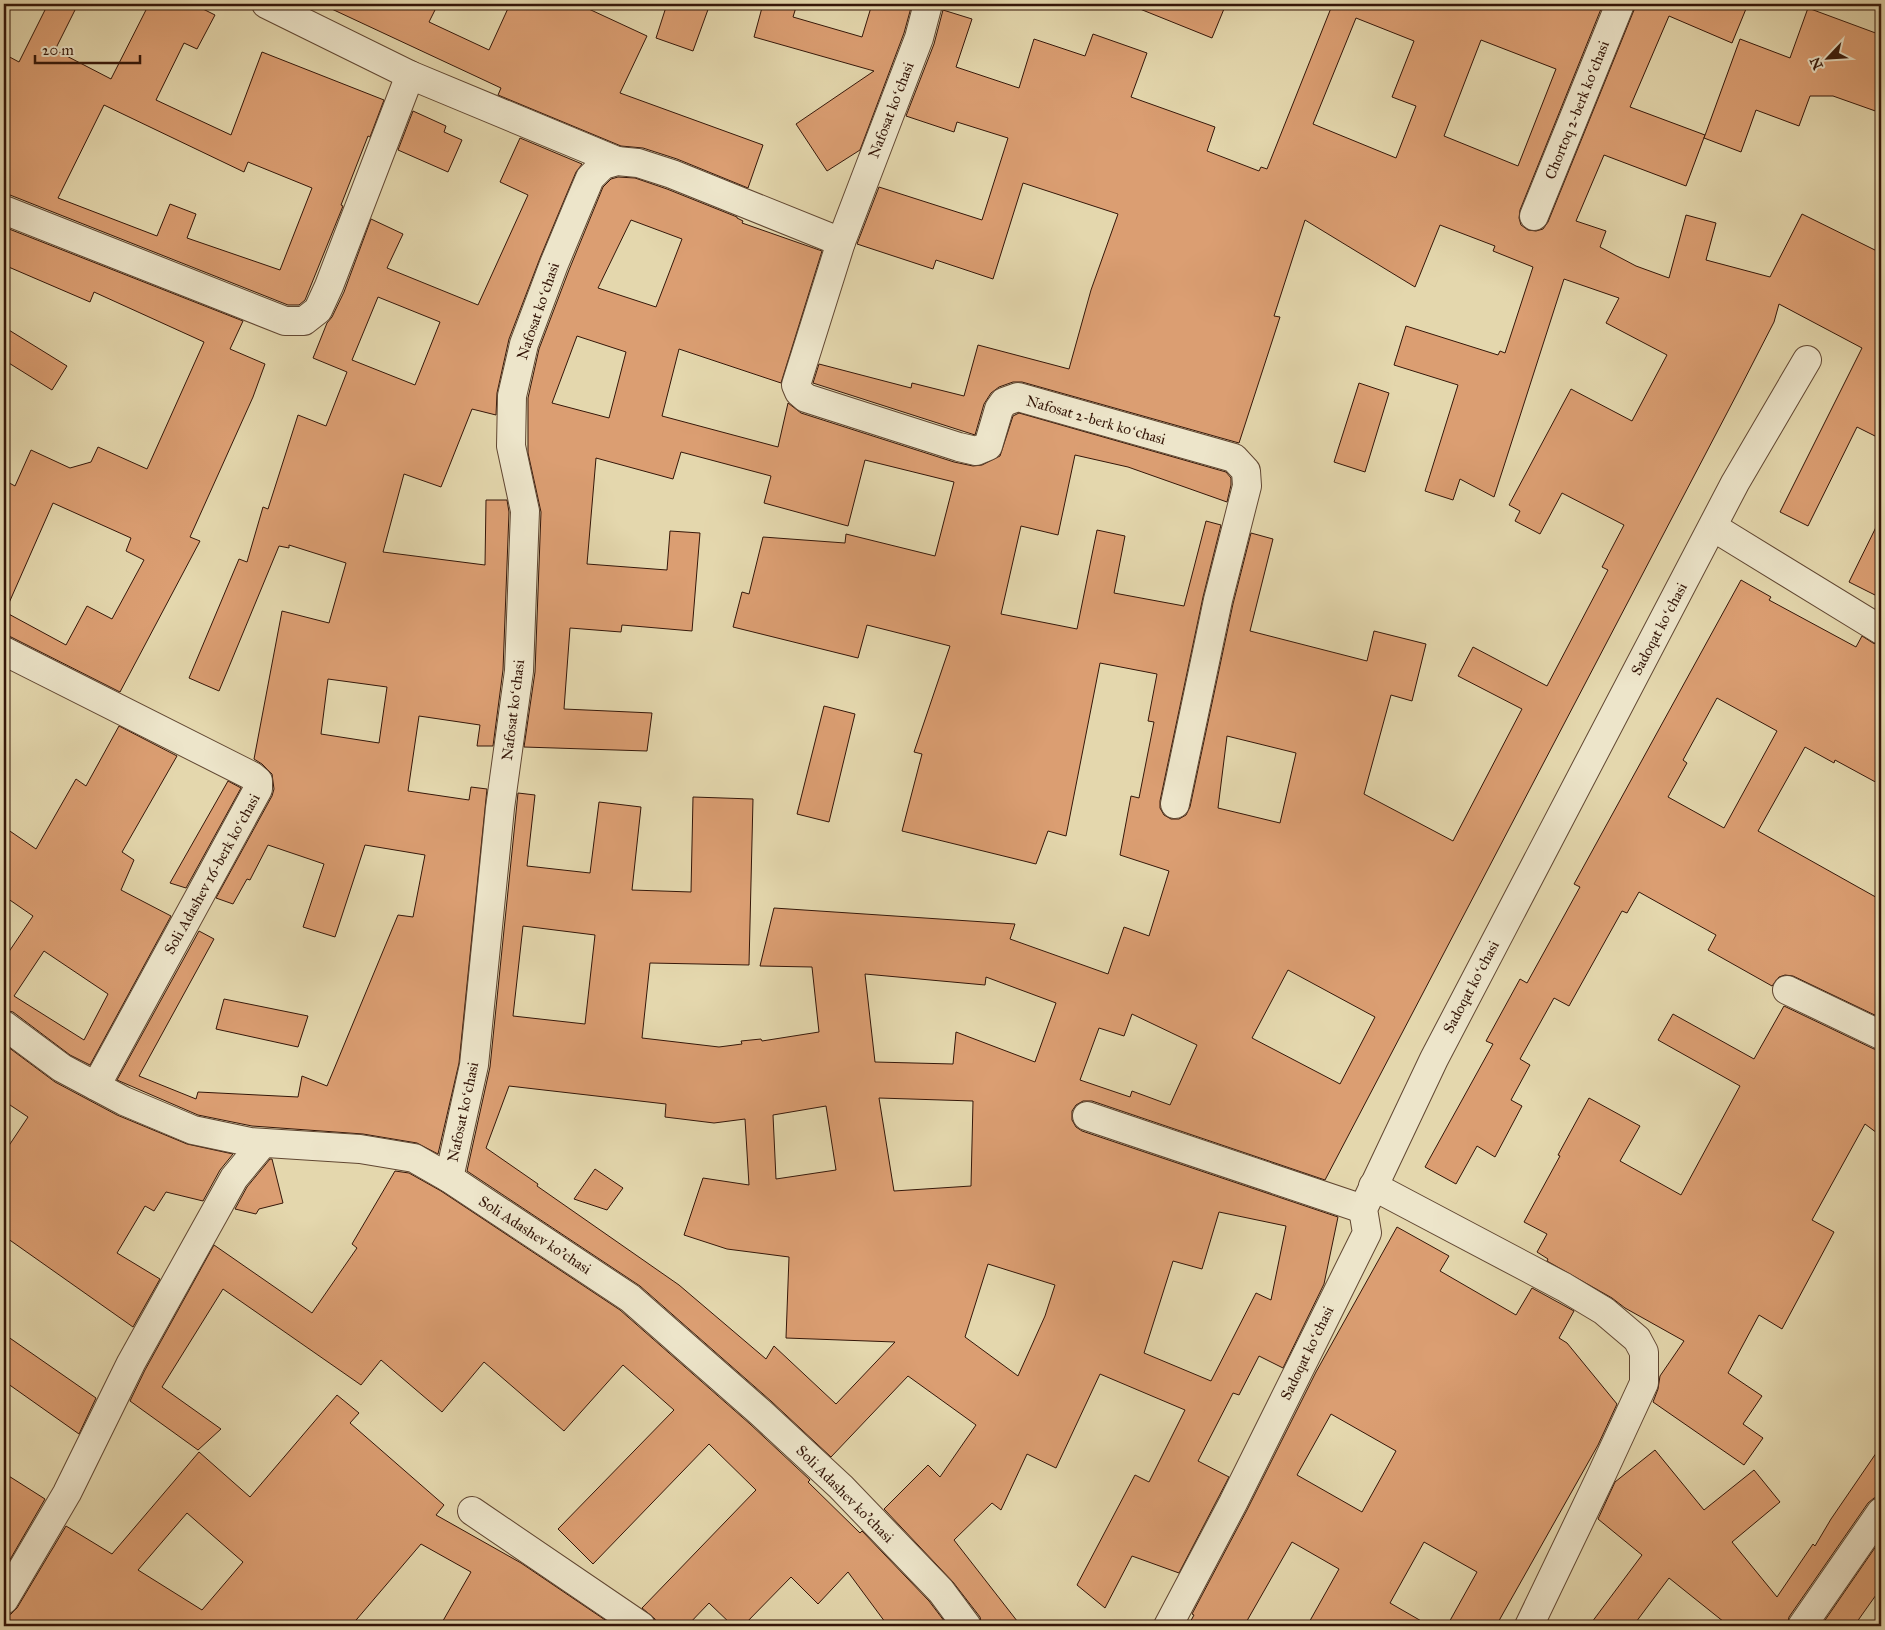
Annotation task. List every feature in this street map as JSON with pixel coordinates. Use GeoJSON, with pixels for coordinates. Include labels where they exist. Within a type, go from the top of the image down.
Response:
{"type":"FeatureCollection","features":[{"type":"Feature","properties":{"kind":"street"},"geometry":{"type":"LineString","coordinates":[[266,4],[410,75],[617,161],[638,163],[672,174],[840,242]]}},
{"type":"Feature","properties":{"kind":"street","name":"Nafosat koʻchasi"},"geometry":{"type":"LineString","coordinates":[[840,242],[919,38],[928,4]]}},
{"type":"Feature","properties":{"kind":"street","name":"Chortoq 2-berk koʻchasi"},"geometry":{"type":"LineString","coordinates":[[1534,216],[1620,4]]}},
{"type":"Feature","properties":{"kind":"street"},"geometry":{"type":"LineString","coordinates":[[4,210],[285,321],[304,321],[318,310],[329,286],[410,75]]}},
{"type":"Feature","properties":{"kind":"street","name":"Nafosat koʻchasi"},"geometry":{"type":"LineString","coordinates":[[449,1178],[474,1065],[500,808],[519,671],[525,511],[511,446],[512,396],[524,344],[554,264],[590,178],[603,165],[617,161]]}},
{"type":"Feature","properties":{"kind":"street","name":"Nafosat 2-berk koʻchasi"},"geometry":{"type":"LineString","coordinates":[[840,242],[796,385],[799,392],[806,398],[976,451],[988,446],[999,409],[1004,402],[1018,397],[1234,458],[1246,471],[1246,486],[1218,600],[1175,804]]}},
{"type":"Feature","properties":{"kind":"street","name":"Sadoqat koʻchasi"},"geometry":{"type":"LineString","coordinates":[[1168,1626],[1233,1503],[1367,1233],[1368,1198],[1434,1059],[1735,483],[1807,360]]}},
{"type":"Feature","properties":{"kind":"street"},"geometry":{"type":"LineString","coordinates":[[1712,527],[1881,630]]}},
{"type":"Feature","properties":{"kind":"street","name":"Soli Adashev 16-berk koʻchasi"},"geometry":{"type":"LineString","coordinates":[[4,651],[252,776],[258,782],[258,789],[96,1086]]}},
{"type":"Feature","properties":{"kind":"street"},"geometry":{"type":"LineString","coordinates":[[1787,990],[1881,1035]]}},
{"type":"Feature","properties":{"kind":"street","name":"Soli Adashev ko'chasi"},"geometry":{"type":"LineString","coordinates":[[4,1025],[62,1068],[124,1101],[193,1130],[250,1142],[360,1149],[414,1158],[449,1178],[630,1298],[760,1412],[841,1487],[941,1591],[963,1625]]}},
{"type":"Feature","properties":{"kind":"street"},"geometry":{"type":"LineString","coordinates":[[1087,1116],[1368,1198],[1564,1287],[1604,1311],[1637,1339],[1644,1352],[1644,1383],[1602,1476],[1529,1626]]}},
{"type":"Feature","properties":{"kind":"street"},"geometry":{"type":"LineString","coordinates":[[4,1600],[67,1493],[131,1363],[234,1178],[263,1143]]}},
{"type":"Feature","properties":{"kind":"street"},"geometry":{"type":"LineString","coordinates":[[472,1511],[641,1626]]}},
{"type":"Feature","properties":{"kind":"street"},"geometry":{"type":"LineString","coordinates":[[1802,1626],[1881,1512]]}},
{"type":"Feature","properties":{"kind":"building"},"geometry":{"type":"Polygon","coordinates":[[[48,4],[78,4],[55,50],[111,79],[149,4],[193,4],[215,15],[197,49],[184,43],[156,100],[231,135],[262,52],[384,100],[370,137],[368,136],[341,205],[343,206],[305,300],[299,305],[288,305],[10,195],[4,195],[4,54],[19,62],[48,4]],[[104,105],[58,198],[157,236],[170,204],[196,214],[187,238],[280,270],[312,188],[248,162],[244,172],[104,105]]]}},
{"type":"Feature","properties":{"kind":"building"},"geometry":{"type":"Polygon","coordinates":[[[321,4],[438,4],[429,22],[489,50],[510,4],[578,4],[647,36],[620,93],[763,145],[748,188],[677,159],[643,148],[621,146],[498,95],[501,88],[321,4]]]}},
{"type":"Feature","properties":{"kind":"building"},"geometry":{"type":"Polygon","coordinates":[[[667,4],[710,4],[693,51],[656,38],[667,4]]]}},
{"type":"Feature","properties":{"kind":"building"},"geometry":{"type":"Polygon","coordinates":[[[763,4],[797,4],[793,17],[862,37],[872,4],[912,4],[904,33],[860,150],[827,171],[796,124],[874,71],[754,37],[763,4]]]}},
{"type":"Feature","properties":{"kind":"building"},"geometry":{"type":"Polygon","coordinates":[[[1131,4],[1226,4],[1212,38],[1131,4]]]}},
{"type":"Feature","properties":{"kind":"building"},"geometry":{"type":"Polygon","coordinates":[[[1324,4],[1603,4],[1520,210],[1519,218],[1521,225],[1528,230],[1536,231],[1543,229],[1548,222],[1635,4],[1748,4],[1732,43],[1669,16],[1630,107],[1705,135],[1686,186],[1604,155],[1576,221],[1606,231],[1600,247],[1636,266],[1669,278],[1686,215],[1716,223],[1706,260],[1770,277],[1802,214],[1881,253],[1881,439],[1857,427],[1808,526],[1780,512],[1862,348],[1779,304],[1774,322],[1738,392],[1325,1180],[1092,1101],[1083,1101],[1076,1105],[1072,1111],[1072,1120],[1076,1127],[1082,1131],[1338,1217],[1324,1284],[1283,1368],[1259,1356],[1239,1395],[1233,1393],[1198,1461],[1229,1477],[1179,1573],[1132,1556],[1105,1608],[1077,1585],[1135,1475],[1149,1482],[1185,1410],[1100,1374],[1056,1468],[1027,1454],[1001,1510],[992,1503],[954,1540],[1021,1626],[982,1626],[980,1617],[953,1582],[884,1509],[928,1465],[940,1477],[976,1425],[908,1376],[831,1457],[771,1401],[640,1286],[467,1171],[490,1067],[518,793],[535,795],[527,866],[590,873],[599,802],[641,807],[632,890],[691,892],[693,797],[753,799],[749,965],[650,963],[642,1038],[719,1047],[742,1044],[741,1041],[761,1039],[762,1041],[819,1032],[812,967],[760,966],[774,908],[1015,924],[1010,939],[1108,974],[1124,927],[1149,936],[1169,871],[1120,855],[1131,796],[1139,798],[1154,722],[1148,721],[1157,674],[1100,663],[1066,836],[1048,831],[1036,864],[902,831],[922,754],[914,752],[950,646],[867,625],[858,658],[733,627],[742,592],[749,594],[763,537],[845,543],[846,534],[935,556],[954,482],[865,460],[848,526],[764,503],[771,476],[681,452],[673,479],[596,458],[587,564],[667,570],[670,531],[700,533],[692,631],[622,625],[621,632],[570,628],[564,709],[652,713],[647,751],[524,747],[535,672],[541,512],[528,453],[528,398],[539,349],[603,187],[611,179],[618,177],[635,178],[737,217],[743,221],[742,223],[822,251],[781,383],[679,349],[662,416],[778,447],[788,403],[801,413],[954,462],[973,466],[982,465],[1000,456],[1013,416],[1019,413],[1226,472],[1231,478],[1227,502],[1128,467],[1075,455],[1058,535],[1021,526],[1001,614],[1077,629],[1097,530],[1125,536],[1114,593],[1184,606],[1206,521],[1221,525],[1203,597],[1160,801],[1160,808],[1164,815],[1171,819],[1179,819],[1186,815],[1190,807],[1233,604],[1251,533],[1273,539],[1250,631],[1367,661],[1374,631],[1426,644],[1412,701],[1391,695],[1364,794],[1453,841],[1522,709],[1458,676],[1473,647],[1547,686],[1608,570],[1602,567],[1624,525],[1562,493],[1540,534],[1515,521],[1520,511],[1509,505],[1571,389],[1632,421],[1667,355],[1606,323],[1619,298],[1564,279],[1494,497],[1460,479],[1453,500],[1425,491],[1458,385],[1394,365],[1406,326],[1498,355],[1500,351],[1505,353],[1533,267],[1493,251],[1495,246],[1440,225],[1415,287],[1305,220],[1274,316],[1280,317],[1239,443],[1022,382],[1013,382],[999,387],[991,393],[984,404],[975,435],[813,383],[819,364],[911,388],[912,383],[964,396],[978,345],[1069,369],[1091,290],[1118,214],[1023,183],[993,279],[936,260],[933,269],[857,244],[879,187],[982,220],[1008,138],[957,122],[954,132],[906,116],[934,44],[943,10],[972,19],[956,67],[1019,88],[1034,39],[1085,56],[1093,34],[1147,53],[1131,97],[1215,127],[1207,151],[1259,171],[1261,167],[1267,169],[1331,8],[1324,4]],[[1356,18],[1313,124],[1396,158],[1416,106],[1392,97],[1414,41],[1356,18]],[[1481,40],[1444,136],[1518,166],[1556,69],[1481,40]],[[631,220],[598,288],[656,307],[682,239],[631,220]],[[577,336],[552,403],[609,418],[626,352],[577,336]],[[1227,736],[1218,808],[1280,823],[1296,753],[1227,736]],[[523,926],[513,1016],[585,1024],[595,935],[523,926]],[[1288,970],[1252,1038],[1340,1084],[1375,1017],[1288,970]],[[865,974],[875,1062],[953,1064],[956,1032],[1035,1062],[1056,1003],[986,977],[985,985],[865,974]],[[1132,1014],[1124,1036],[1099,1028],[1080,1080],[1130,1097],[1132,1091],[1170,1105],[1197,1045],[1132,1014]],[[509,1086],[486,1148],[538,1184],[537,1186],[679,1285],[766,1359],[774,1346],[836,1404],[895,1342],[786,1338],[789,1257],[727,1249],[684,1235],[703,1178],[749,1185],[745,1119],[714,1123],[665,1117],[666,1104],[509,1086]],[[879,1098],[894,1191],[971,1186],[973,1101],[879,1098]],[[826,1106],[773,1115],[776,1179],[836,1170],[826,1106]],[[1219,1212],[1202,1269],[1173,1261],[1144,1353],[1211,1381],[1256,1293],[1271,1300],[1286,1226],[1219,1212]],[[988,1264],[965,1337],[1018,1376],[1045,1316],[1055,1285],[988,1264]]]}},
{"type":"Feature","properties":{"kind":"building"},"geometry":{"type":"Polygon","coordinates":[[[1808,8],[1881,35],[1881,113],[1833,96],[1810,96],[1799,126],[1756,110],[1741,152],[1704,138],[1740,39],[1790,58],[1808,8]]]}},
{"type":"Feature","properties":{"kind":"building"},"geometry":{"type":"Polygon","coordinates":[[[413,111],[446,126],[444,132],[462,140],[448,172],[398,150],[413,111]]]}},
{"type":"Feature","properties":{"kind":"building"},"geometry":{"type":"Polygon","coordinates":[[[520,138],[582,164],[576,172],[565,198],[509,339],[497,393],[496,415],[472,409],[441,487],[404,474],[383,552],[485,565],[486,500],[507,500],[509,512],[503,670],[493,746],[477,746],[480,725],[419,716],[408,791],[469,800],[471,787],[487,789],[459,1063],[438,1154],[417,1143],[363,1134],[252,1126],[198,1115],[117,1080],[199,931],[214,939],[139,1076],[196,1099],[198,1092],[298,1097],[302,1076],[327,1086],[398,915],[413,917],[425,855],[365,845],[335,937],[303,927],[324,864],[268,845],[250,880],[247,879],[233,904],[216,898],[272,796],[274,789],[272,774],[254,759],[282,611],[329,623],[346,563],[289,545],[289,548],[279,546],[219,691],[189,678],[239,559],[247,562],[263,507],[268,509],[298,415],[326,426],[347,372],[313,358],[327,323],[344,292],[371,219],[403,234],[387,268],[478,305],[528,195],[500,182],[520,138]],[[378,297],[352,360],[415,385],[440,322],[378,297]],[[328,679],[321,734],[379,743],[387,687],[328,679]]]}},
{"type":"Feature","properties":{"kind":"building"},"geometry":{"type":"Polygon","coordinates":[[[4,227],[243,321],[230,349],[265,364],[253,397],[190,537],[200,541],[120,692],[4,635],[4,480],[15,486],[31,450],[70,468],[91,462],[98,447],[147,469],[204,342],[94,292],[90,302],[4,265],[4,227]],[[53,503],[5,612],[66,645],[87,606],[112,619],[144,560],[126,551],[131,538],[53,503]]]}},
{"type":"Feature","properties":{"kind":"building"},"geometry":{"type":"Polygon","coordinates":[[[4,327],[67,366],[52,390],[4,360],[4,327]]]}},
{"type":"Feature","properties":{"kind":"building"},"geometry":{"type":"Polygon","coordinates":[[[1359,383],[1389,393],[1365,472],[1334,462],[1359,383]]]}},
{"type":"Feature","properties":{"kind":"building"},"geometry":{"type":"Polygon","coordinates":[[[1881,517],[1881,598],[1849,582],[1881,517]]]}},
{"type":"Feature","properties":{"kind":"building"},"geometry":{"type":"Polygon","coordinates":[[[1741,580],[1771,597],[1769,600],[1856,647],[1862,636],[1881,646],[1881,785],[1835,760],[1834,763],[1805,747],[1758,831],[1881,900],[1881,1018],[1793,976],[1785,975],[1779,977],[1772,986],[1708,950],[1716,935],[1639,892],[1627,913],[1622,911],[1569,1006],[1554,998],[1520,1059],[1530,1065],[1511,1100],[1522,1106],[1495,1157],[1477,1146],[1456,1184],[1425,1167],[1493,1044],[1486,1041],[1520,979],[1527,983],[1580,887],[1574,884],[1741,580]],[[1717,698],[1683,760],[1687,763],[1668,797],[1724,828],[1777,731],[1717,698]]]}},
{"type":"Feature","properties":{"kind":"building"},"geometry":{"type":"Polygon","coordinates":[[[824,706],[855,714],[829,822],[797,814],[824,706]]]}},
{"type":"Feature","properties":{"kind":"building"},"geometry":{"type":"Polygon","coordinates":[[[119,726],[177,756],[122,852],[134,860],[121,890],[171,916],[90,1065],[70,1055],[13,1012],[4,1010],[4,959],[33,916],[4,896],[4,827],[36,849],[76,779],[86,786],[119,726]],[[44,951],[14,996],[84,1040],[108,994],[44,951]]]}},
{"type":"Feature","properties":{"kind":"building"},"geometry":{"type":"Polygon","coordinates":[[[228,781],[241,788],[186,888],[170,883],[228,781]]]}},
{"type":"Feature","properties":{"kind":"building"},"geometry":{"type":"Polygon","coordinates":[[[224,999],[308,1016],[298,1047],[216,1029],[224,999]]]}},
{"type":"Feature","properties":{"kind":"building"},"geometry":{"type":"Polygon","coordinates":[[[1784,1006],[1874,1049],[1881,1050],[1881,1136],[1865,1124],[1812,1220],[1834,1232],[1782,1329],[1759,1315],[1728,1373],[1762,1396],[1743,1424],[1763,1438],[1744,1465],[1653,1402],[1660,1376],[1684,1341],[1547,1261],[1548,1259],[1537,1252],[1547,1234],[1524,1222],[1589,1098],[1640,1126],[1620,1161],[1681,1195],[1740,1086],[1658,1040],[1673,1014],[1754,1059],[1784,1006]]]}},
{"type":"Feature","properties":{"kind":"building"},"geometry":{"type":"Polygon","coordinates":[[[4,1044],[55,1082],[117,1115],[187,1144],[233,1154],[220,1170],[203,1201],[166,1192],[154,1211],[145,1206],[117,1253],[160,1279],[133,1327],[4,1236],[4,1153],[28,1117],[4,1101],[4,1044]]]}},
{"type":"Feature","properties":{"kind":"building"},"geometry":{"type":"Polygon","coordinates":[[[272,1159],[283,1203],[259,1209],[256,1214],[235,1209],[247,1187],[272,1159]]]}},
{"type":"Feature","properties":{"kind":"building"},"geometry":{"type":"Polygon","coordinates":[[[595,1169],[623,1188],[607,1210],[574,1199],[595,1169]]]}},
{"type":"Feature","properties":{"kind":"building"},"geometry":{"type":"Polygon","coordinates":[[[395,1171],[409,1173],[441,1191],[620,1310],[750,1424],[810,1480],[808,1482],[860,1533],[862,1531],[929,1601],[948,1626],[888,1626],[848,1572],[818,1604],[791,1577],[743,1626],[733,1626],[709,1603],[687,1626],[656,1626],[655,1619],[642,1608],[756,1490],[709,1444],[593,1564],[558,1529],[674,1410],[623,1365],[564,1431],[484,1362],[442,1412],[381,1360],[361,1385],[223,1289],[162,1387],[221,1429],[198,1450],[130,1401],[214,1245],[312,1313],[357,1248],[352,1244],[395,1171]]]}},
{"type":"Feature","properties":{"kind":"building"},"geometry":{"type":"Polygon","coordinates":[[[1397,1227],[1449,1256],[1440,1271],[1516,1315],[1532,1288],[1574,1311],[1559,1338],[1567,1343],[1617,1404],[1598,1445],[1496,1626],[1447,1626],[1477,1572],[1424,1542],[1390,1603],[1430,1626],[1307,1626],[1339,1569],[1292,1542],[1244,1626],[1188,1626],[1194,1615],[1192,1614],[1247,1510],[1316,1372],[1397,1227]],[[1331,1414],[1297,1475],[1362,1512],[1396,1451],[1331,1414]]]}},
{"type":"Feature","properties":{"kind":"building"},"geometry":{"type":"Polygon","coordinates":[[[4,1334],[96,1398],[79,1434],[4,1381],[4,1334]]]}},
{"type":"Feature","properties":{"kind":"building"},"geometry":{"type":"Polygon","coordinates":[[[337,1395],[359,1413],[350,1423],[444,1505],[436,1515],[521,1563],[614,1626],[440,1626],[471,1572],[421,1544],[351,1626],[18,1626],[4,1619],[4,1616],[11,1614],[17,1608],[66,1526],[112,1554],[199,1452],[250,1497],[337,1395]],[[187,1513],[138,1570],[202,1610],[243,1562],[187,1513]]]}},
{"type":"Feature","properties":{"kind":"building"},"geometry":{"type":"Polygon","coordinates":[[[1881,1446],[1881,1497],[1874,1498],[1868,1503],[1789,1617],[1787,1626],[1729,1626],[1669,1578],[1633,1626],[1589,1626],[1642,1555],[1598,1519],[1615,1482],[1655,1450],[1704,1510],[1754,1470],[1780,1502],[1732,1542],[1777,1597],[1813,1544],[1815,1546],[1831,1519],[1881,1446]]]}},
{"type":"Feature","properties":{"kind":"building"},"geometry":{"type":"Polygon","coordinates":[[[4,1473],[45,1499],[4,1570],[4,1473]]]}},
{"type":"Feature","properties":{"kind":"building"},"geometry":{"type":"Polygon","coordinates":[[[1881,1539],[1881,1588],[1854,1626],[1821,1626],[1881,1539]]]}}]}
